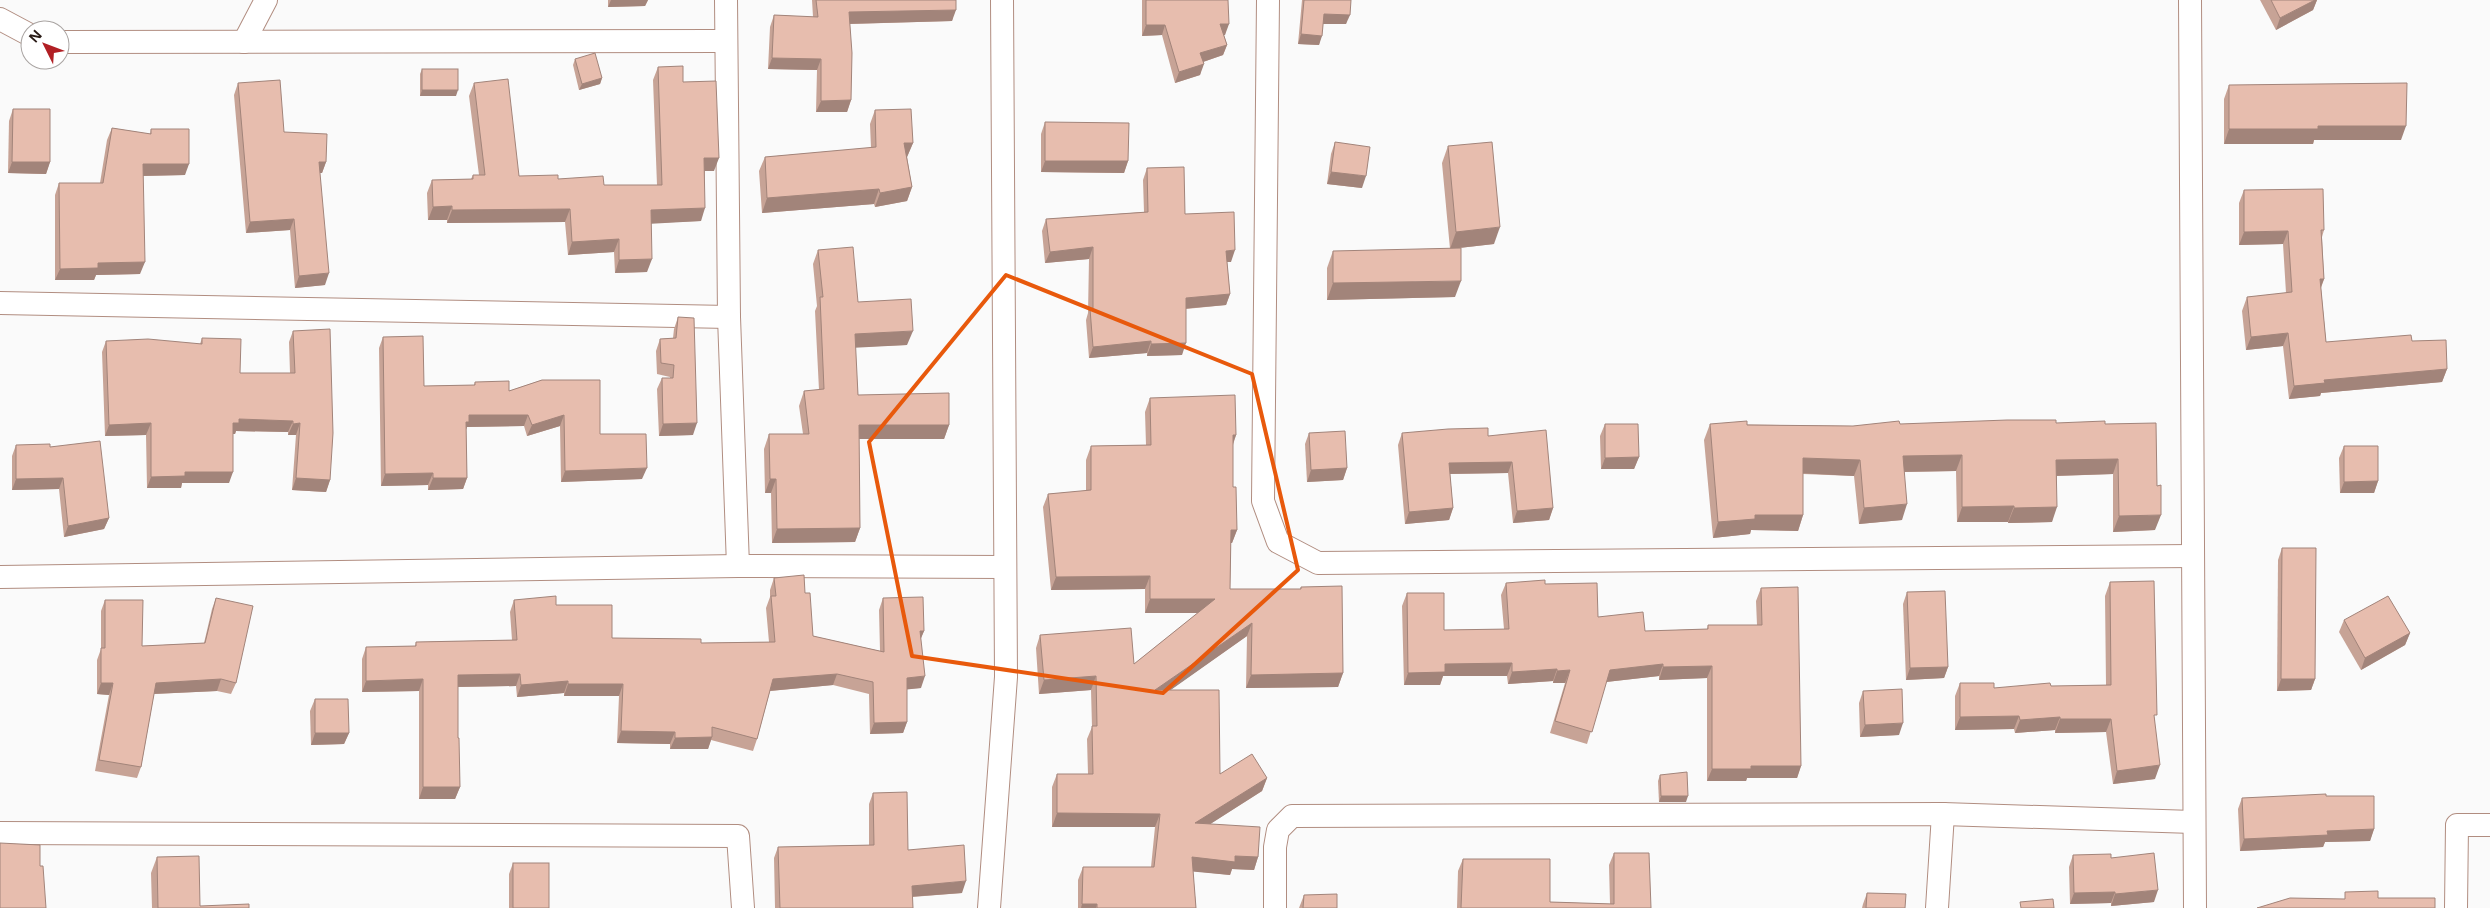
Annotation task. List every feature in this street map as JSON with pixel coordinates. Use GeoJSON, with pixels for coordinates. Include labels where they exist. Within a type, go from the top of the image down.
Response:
{"type":"FeatureCollection","features":[{"type":"Feature","properties":{"kind":"street"},"geometry":{"type":"LineString","coordinates":[[244,42],[266,0]]}},
{"type":"Feature","properties":{"kind":"street"},"geometry":{"type":"LineString","coordinates":[[726,0],[729,317],[738,566]]}},
{"type":"Feature","properties":{"kind":"street"},"geometry":{"type":"LineString","coordinates":[[989,908],[1006,677],[1002,0]]}},
{"type":"Feature","properties":{"kind":"street"},"geometry":{"type":"LineString","coordinates":[[1268,0],[1262,501],[1278,542],[1318,563],[2193,556]]}},
{"type":"Feature","properties":{"kind":"street"},"geometry":{"type":"LineString","coordinates":[[2190,0],[2193,822],[2195,908]]}},
{"type":"Feature","properties":{"kind":"street"},"geometry":{"type":"LineString","coordinates":[[0,19],[20,30]]}},
{"type":"Feature","properties":{"kind":"street"},"geometry":{"type":"LineString","coordinates":[[70,42],[726,41]]}},
{"type":"Feature","properties":{"kind":"street"},"geometry":{"type":"LineString","coordinates":[[0,303],[729,317]]}},
{"type":"Feature","properties":{"kind":"street"},"geometry":{"type":"LineString","coordinates":[[0,576],[738,566],[1004,567]]}},
{"type":"Feature","properties":{"kind":"street"},"geometry":{"type":"LineString","coordinates":[[1275,908],[1275,846],[1278,830],[1292,816],[1943,814],[2193,822]]}},
{"type":"Feature","properties":{"kind":"street"},"geometry":{"type":"LineString","coordinates":[[1937,908],[1943,814]]}},
{"type":"Feature","properties":{"kind":"street"},"geometry":{"type":"LineString","coordinates":[[2456,908],[2457,826],[2490,826]]}},
{"type":"Feature","properties":{"kind":"street"},"geometry":{"type":"LineString","coordinates":[[0,833],[738,836],[742,908]]}},
{"type":"Feature","properties":{"kind":"highlighted area"},"geometry":{"type":"Polygon","coordinates":[[[1006,275],[1252,374],[1298,570],[1163,693],[912,656],[869,442],[1006,275]]]}},
{"type":"Feature","properties":{"kind":"building"},"geometry":{"type":"Polygon","coordinates":[[[816,0],[956,0],[956,10],[849,12],[852,53],[851,100],[821,101],[821,59],[772,58],[774,15],[818,17],[816,0]]]}},
{"type":"Feature","properties":{"kind":"building"},"geometry":{"type":"Polygon","coordinates":[[[1146,0],[1228,0],[1229,24],[1220,24],[1227,45],[1200,53],[1204,64],[1179,72],[1165,25],[1146,25],[1146,0]]]}},
{"type":"Feature","properties":{"kind":"building"},"geometry":{"type":"Polygon","coordinates":[[[1304,0],[1351,0],[1350,15],[1324,14],[1322,36],[1301,34],[1304,0]]]}},
{"type":"Feature","properties":{"kind":"building"},"geometry":{"type":"Polygon","coordinates":[[[2271,0],[2315,0],[2280,18],[2271,0]]]}},
{"type":"Feature","properties":{"kind":"building"},"geometry":{"type":"Polygon","coordinates":[[[595,53],[602,78],[582,84],[575,59],[595,53]]]}},
{"type":"Feature","properties":{"kind":"building"},"geometry":{"type":"Polygon","coordinates":[[[683,66],[683,82],[716,81],[719,158],[704,158],[705,208],[651,210],[652,259],[619,260],[619,239],[572,242],[570,209],[452,210],[452,206],[433,207],[432,180],[473,179],[473,175],[485,175],[474,83],[508,79],[519,176],[558,175],[558,179],[603,176],[604,185],[662,185],[658,67],[683,66]]]}},
{"type":"Feature","properties":{"kind":"building"},"geometry":{"type":"Polygon","coordinates":[[[422,69],[458,69],[458,90],[422,90],[422,69]]]}},
{"type":"Feature","properties":{"kind":"building"},"geometry":{"type":"Polygon","coordinates":[[[280,80],[284,132],[327,134],[326,162],[319,162],[329,273],[299,276],[294,219],[250,222],[238,83],[280,80]]]}},
{"type":"Feature","properties":{"kind":"building"},"geometry":{"type":"Polygon","coordinates":[[[2407,83],[2406,126],[2318,126],[2318,129],[2229,129],[2229,85],[2407,83]]]}},
{"type":"Feature","properties":{"kind":"building"},"geometry":{"type":"Polygon","coordinates":[[[13,109],[50,109],[50,162],[12,162],[13,109]]]}},
{"type":"Feature","properties":{"kind":"building"},"geometry":{"type":"Polygon","coordinates":[[[911,109],[913,143],[904,143],[912,187],[880,193],[879,189],[767,198],[765,157],[876,147],[875,110],[911,109]]]}},
{"type":"Feature","properties":{"kind":"building"},"geometry":{"type":"Polygon","coordinates":[[[1045,122],[1129,123],[1128,161],[1045,161],[1045,122]]]}},
{"type":"Feature","properties":{"kind":"building"},"geometry":{"type":"Polygon","coordinates":[[[112,128],[151,134],[151,129],[189,129],[189,164],[143,164],[145,262],[98,263],[98,268],[60,269],[59,183],[103,183],[112,128]]]}},
{"type":"Feature","properties":{"kind":"building"},"geometry":{"type":"Polygon","coordinates":[[[1335,142],[1370,147],[1366,176],[1331,172],[1335,142]]]}},
{"type":"Feature","properties":{"kind":"building"},"geometry":{"type":"Polygon","coordinates":[[[1492,142],[1500,227],[1456,232],[1448,146],[1492,142]]]}},
{"type":"Feature","properties":{"kind":"building"},"geometry":{"type":"Polygon","coordinates":[[[1184,167],[1185,214],[1234,212],[1235,250],[1226,251],[1230,294],[1186,298],[1186,343],[1151,344],[1151,341],[1093,347],[1090,309],[1093,308],[1093,247],[1050,252],[1046,219],[1148,212],[1147,168],[1184,167]]]}},
{"type":"Feature","properties":{"kind":"building"},"geometry":{"type":"Polygon","coordinates":[[[2323,189],[2324,230],[2321,230],[2324,279],[2320,279],[2326,342],[2411,335],[2412,341],[2446,340],[2447,369],[2324,380],[2325,383],[2294,386],[2288,333],[2251,337],[2247,297],[2292,292],[2288,231],[2244,232],[2244,190],[2323,189]]]}},
{"type":"Feature","properties":{"kind":"building"},"geometry":{"type":"Polygon","coordinates":[[[853,247],[858,302],[911,299],[913,331],[855,334],[858,395],[949,393],[949,425],[859,425],[860,528],[777,529],[776,479],[770,479],[769,434],[809,434],[804,391],[824,389],[820,297],[823,297],[818,250],[853,247]]]}},
{"type":"Feature","properties":{"kind":"building"},"geometry":{"type":"Polygon","coordinates":[[[1461,248],[1461,281],[1333,283],[1333,251],[1461,248]]]}},
{"type":"Feature","properties":{"kind":"building"},"geometry":{"type":"Polygon","coordinates":[[[678,317],[694,318],[697,423],[663,424],[662,378],[673,378],[674,365],[661,363],[660,339],[676,338],[678,317]]]}},
{"type":"Feature","properties":{"kind":"building"},"geometry":{"type":"Polygon","coordinates":[[[330,329],[333,433],[330,480],[296,478],[300,423],[293,424],[293,421],[239,419],[239,423],[233,423],[233,472],[185,472],[185,476],[151,477],[151,423],[109,425],[106,341],[148,339],[202,344],[202,338],[241,339],[240,373],[295,373],[293,331],[330,329]]]}},
{"type":"Feature","properties":{"kind":"building"},"geometry":{"type":"Polygon","coordinates":[[[423,336],[424,386],[475,385],[475,382],[509,381],[509,391],[542,380],[600,380],[600,434],[646,434],[647,468],[565,471],[564,415],[532,425],[528,415],[469,415],[469,422],[466,422],[467,478],[433,478],[433,473],[385,474],[383,337],[423,336]]]}},
{"type":"Feature","properties":{"kind":"building"},"geometry":{"type":"Polygon","coordinates":[[[1235,395],[1236,435],[1233,435],[1233,487],[1236,487],[1237,530],[1231,530],[1230,589],[1301,589],[1301,587],[1342,586],[1343,673],[1251,675],[1252,623],[1155,690],[1219,690],[1220,774],[1252,754],[1267,778],[1195,823],[1260,827],[1258,857],[1235,856],[1235,862],[1192,857],[1196,908],[1097,908],[1097,904],[1082,904],[1083,867],[1154,867],[1160,814],[1057,813],[1057,774],[1093,774],[1092,726],[1097,726],[1096,676],[1044,680],[1040,635],[1131,628],[1134,664],[1215,599],[1150,599],[1150,576],[1056,577],[1048,494],[1091,490],[1091,446],[1151,445],[1150,398],[1235,395]]]}},
{"type":"Feature","properties":{"kind":"building"},"geometry":{"type":"Polygon","coordinates":[[[2056,420],[2056,423],[2105,421],[2105,424],[2156,423],[2157,486],[2161,485],[2161,515],[2119,516],[2118,459],[2056,460],[2057,507],[1962,507],[1962,455],[1903,456],[1907,504],[1864,508],[1860,460],[1803,458],[1803,515],[1755,515],[1755,519],[1718,522],[1710,424],[1747,421],[1747,425],[1853,426],[1899,421],[1900,424],[2056,420]]]}},
{"type":"Feature","properties":{"kind":"building"},"geometry":{"type":"Polygon","coordinates":[[[1605,424],[1638,424],[1639,457],[1605,458],[1605,424]]]}},
{"type":"Feature","properties":{"kind":"building"},"geometry":{"type":"Polygon","coordinates":[[[1488,428],[1488,436],[1546,430],[1553,508],[1517,511],[1512,462],[1449,463],[1453,508],[1409,512],[1402,433],[1488,428]]]}},
{"type":"Feature","properties":{"kind":"building"},"geometry":{"type":"Polygon","coordinates":[[[1345,431],[1347,468],[1311,470],[1309,433],[1345,431]]]}},
{"type":"Feature","properties":{"kind":"building"},"geometry":{"type":"Polygon","coordinates":[[[100,441],[109,518],[68,526],[63,478],[16,479],[16,445],[50,444],[50,447],[100,441]]]}},
{"type":"Feature","properties":{"kind":"building"},"geometry":{"type":"Polygon","coordinates":[[[2344,446],[2378,446],[2378,481],[2344,482],[2344,446]]]}},
{"type":"Feature","properties":{"kind":"building"},"geometry":{"type":"Polygon","coordinates":[[[2282,548],[2316,548],[2315,679],[2281,679],[2282,548]]]}},
{"type":"Feature","properties":{"kind":"building"},"geometry":{"type":"Polygon","coordinates":[[[804,575],[805,593],[810,593],[813,636],[884,652],[883,598],[923,597],[924,631],[920,631],[925,676],[907,678],[907,722],[874,723],[873,682],[837,674],[773,679],[757,739],[712,727],[712,737],[675,738],[675,732],[621,731],[623,684],[568,684],[568,681],[521,685],[520,674],[458,675],[460,787],[423,787],[423,679],[366,681],[366,647],[416,646],[416,642],[517,640],[514,600],[556,596],[556,605],[612,605],[612,638],[701,639],[701,643],[775,642],[771,596],[776,596],[774,578],[804,575]]]}},
{"type":"Feature","properties":{"kind":"building"},"geometry":{"type":"Polygon","coordinates":[[[1545,580],[1545,584],[1597,583],[1598,617],[1643,612],[1645,631],[1708,629],[1708,625],[1762,625],[1761,588],[1798,587],[1801,766],[1751,766],[1751,769],[1712,769],[1712,666],[1663,667],[1663,664],[1610,670],[1592,732],[1555,721],[1570,670],[1512,672],[1512,663],[1445,664],[1445,672],[1408,673],[1407,593],[1444,593],[1444,630],[1509,629],[1506,583],[1545,580]]]}},
{"type":"Feature","properties":{"kind":"building"},"geometry":{"type":"Polygon","coordinates":[[[2154,581],[2157,715],[2154,715],[2160,765],[2117,771],[2111,719],[2060,719],[2060,717],[2020,720],[2019,716],[1960,717],[1960,683],[1994,683],[1994,688],[2050,683],[2051,686],[2111,685],[2110,582],[2154,581]]]}},
{"type":"Feature","properties":{"kind":"building"},"geometry":{"type":"Polygon","coordinates":[[[1945,591],[1948,667],[1910,668],[1907,592],[1945,591]]]}},
{"type":"Feature","properties":{"kind":"building"},"geometry":{"type":"Polygon","coordinates":[[[2388,596],[2410,633],[2365,658],[2344,620],[2388,596]]]}},
{"type":"Feature","properties":{"kind":"building"},"geometry":{"type":"Polygon","coordinates":[[[216,598],[253,606],[236,683],[221,679],[156,683],[141,767],[99,760],[113,683],[101,683],[101,648],[105,648],[105,600],[143,600],[142,646],[205,643],[216,598]]]}},
{"type":"Feature","properties":{"kind":"building"},"geometry":{"type":"Polygon","coordinates":[[[1902,689],[1903,723],[1865,725],[1863,691],[1902,689]]]}},
{"type":"Feature","properties":{"kind":"building"},"geometry":{"type":"Polygon","coordinates":[[[315,699],[348,699],[349,733],[315,733],[315,699]]]}},
{"type":"Feature","properties":{"kind":"building"},"geometry":{"type":"Polygon","coordinates":[[[1687,772],[1688,796],[1661,796],[1660,775],[1687,772]]]}},
{"type":"Feature","properties":{"kind":"building"},"geometry":{"type":"Polygon","coordinates":[[[907,792],[908,850],[964,845],[966,881],[912,886],[913,908],[780,908],[778,847],[874,845],[873,793],[907,792]]]}},
{"type":"Feature","properties":{"kind":"building"},"geometry":{"type":"Polygon","coordinates":[[[2326,794],[2326,796],[2374,796],[2374,829],[2327,831],[2328,835],[2244,839],[2242,798],[2326,794]]]}},
{"type":"Feature","properties":{"kind":"building"},"geometry":{"type":"Polygon","coordinates":[[[0,843],[40,845],[40,866],[43,866],[46,908],[0,908],[0,843]]]}},
{"type":"Feature","properties":{"kind":"building"},"geometry":{"type":"Polygon","coordinates":[[[1614,853],[1649,853],[1651,908],[1461,908],[1463,859],[1550,859],[1550,902],[1614,904],[1614,853]]]}},
{"type":"Feature","properties":{"kind":"building"},"geometry":{"type":"Polygon","coordinates":[[[2154,853],[2158,890],[2115,894],[2115,892],[2074,893],[2073,855],[2111,854],[2111,858],[2154,853]]]}},
{"type":"Feature","properties":{"kind":"building"},"geometry":{"type":"Polygon","coordinates":[[[199,856],[200,906],[249,904],[249,908],[158,908],[157,857],[199,856]]]}},
{"type":"Feature","properties":{"kind":"building"},"geometry":{"type":"Polygon","coordinates":[[[513,863],[549,863],[549,908],[513,908],[513,863]]]}},
{"type":"Feature","properties":{"kind":"building"},"geometry":{"type":"Polygon","coordinates":[[[2378,891],[2378,898],[2435,898],[2435,908],[2257,908],[2290,898],[2345,899],[2345,892],[2378,891]]]}},
{"type":"Feature","properties":{"kind":"building"},"geometry":{"type":"Polygon","coordinates":[[[1867,893],[1906,894],[1905,908],[1866,908],[1867,893]]]}},
{"type":"Feature","properties":{"kind":"building"},"geometry":{"type":"Polygon","coordinates":[[[1337,894],[1337,908],[1303,908],[1304,895],[1337,894]]]}},
{"type":"Feature","properties":{"kind":"building"},"geometry":{"type":"Polygon","coordinates":[[[2053,899],[2054,908],[2021,908],[2020,902],[2053,899]]]}}]}
